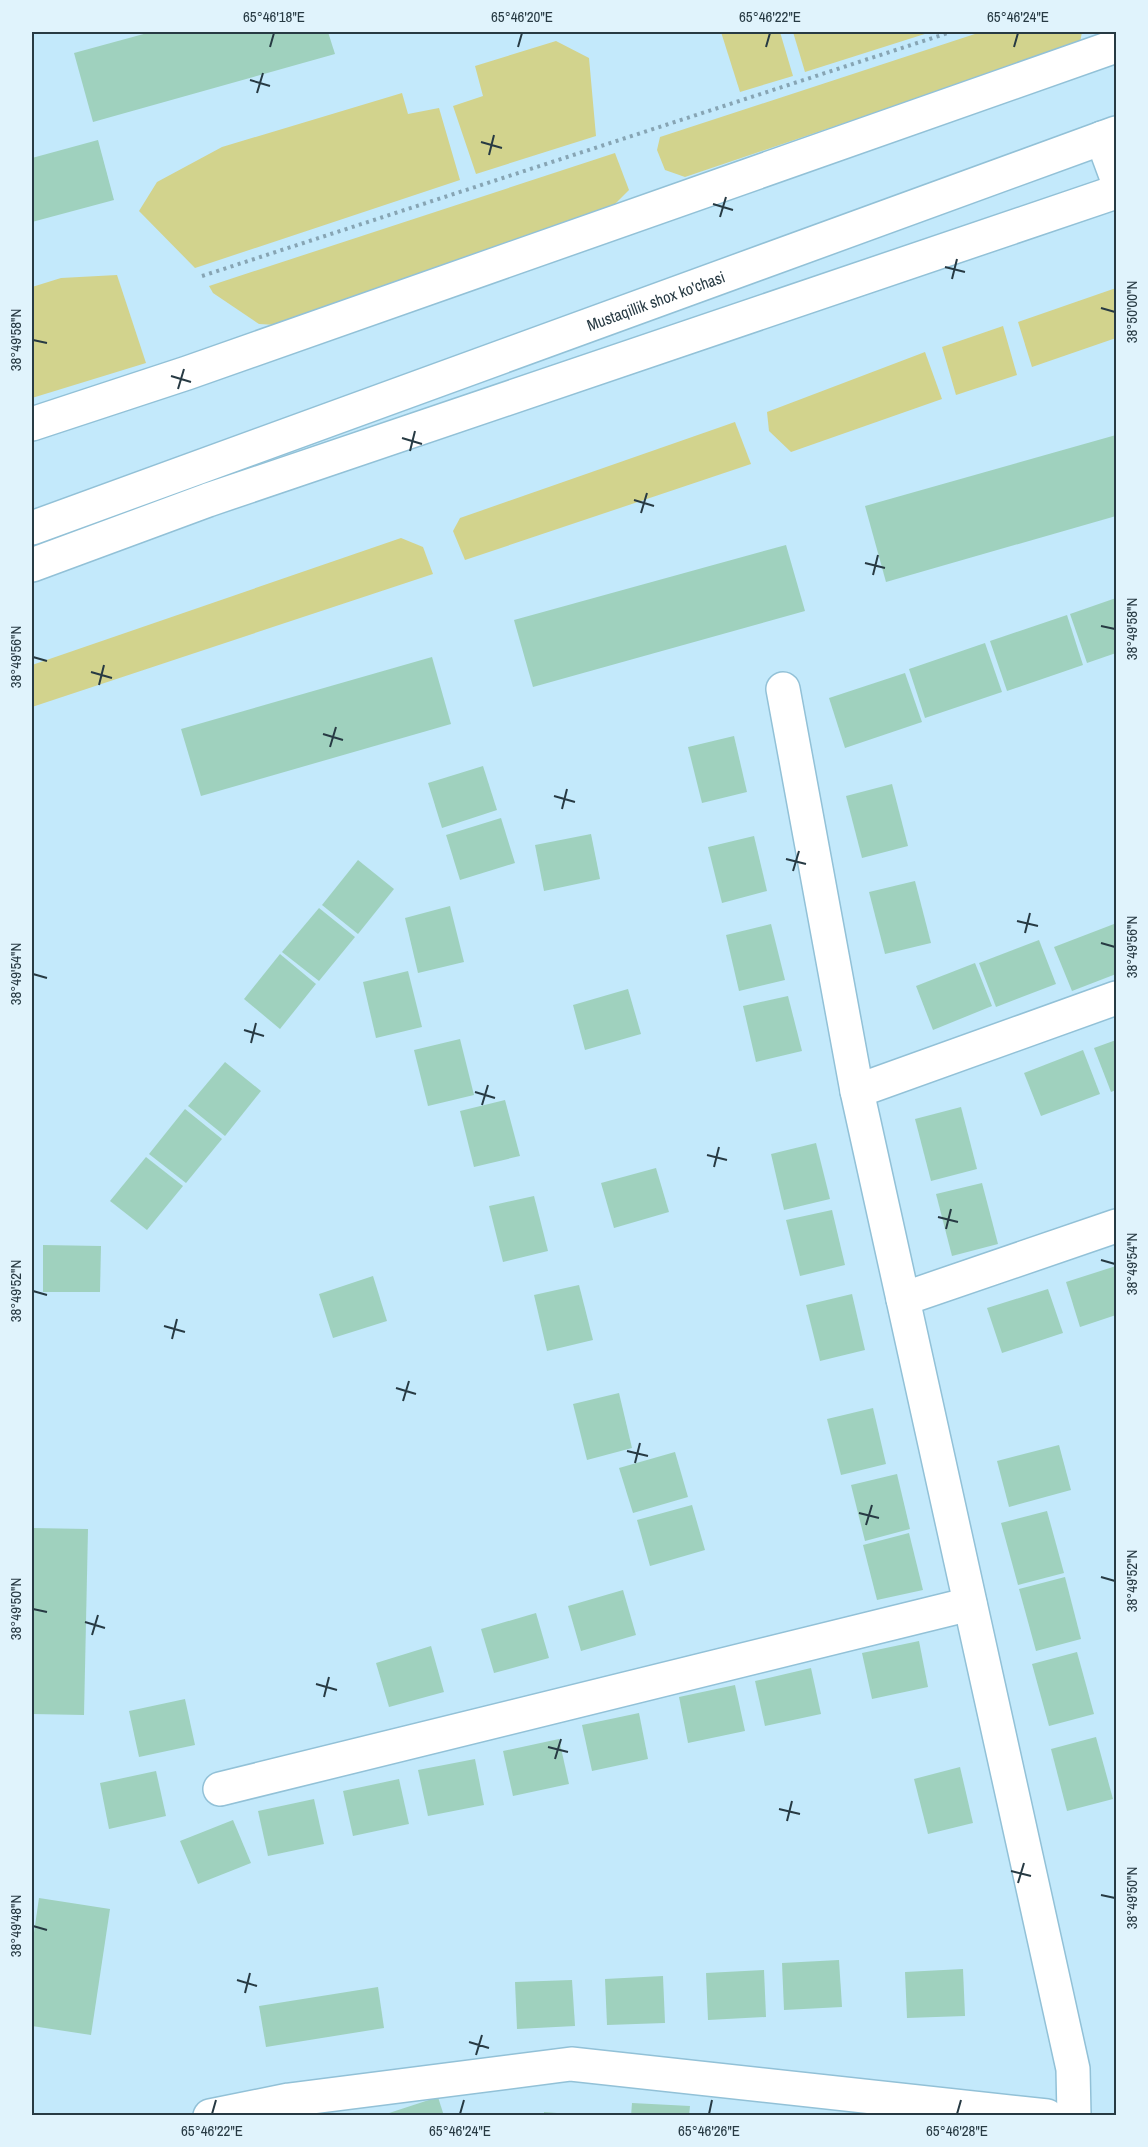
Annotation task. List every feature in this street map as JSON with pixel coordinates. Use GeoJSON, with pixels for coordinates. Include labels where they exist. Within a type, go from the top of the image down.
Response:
{"type":"FeatureCollection","features":[{"type":"Feature","properties":{"kind":"street"},"geometry":{"type":"LineString","coordinates":[[32,424],[187,373],[1116,46]]}},
{"type":"Feature","properties":{"kind":"street"},"geometry":{"type":"LineString","coordinates":[[1109,136],[1116,176]]}},
{"type":"Feature","properties":{"kind":"street","name":"Mustaqillik shox ko'chasi"},"geometry":{"type":"LineString","coordinates":[[32,528],[1109,136]]}},
{"type":"Feature","properties":{"kind":"street"},"geometry":{"type":"LineString","coordinates":[[32,565],[208,500],[1116,192]]}},
{"type":"Feature","properties":{"kind":"street"},"geometry":{"type":"LineString","coordinates":[[783,689],[857,1091],[1073,2069],[1074,2115]]}},
{"type":"Feature","properties":{"kind":"street"},"geometry":{"type":"LineString","coordinates":[[857,1091],[1116,998]]}},
{"type":"Feature","properties":{"kind":"street"},"geometry":{"type":"LineString","coordinates":[[903,1299],[1116,1226]]}},
{"type":"Feature","properties":{"kind":"street"},"geometry":{"type":"LineString","coordinates":[[220,1789],[970,1604]]}},
{"type":"Feature","properties":{"kind":"street"},"geometry":{"type":"LineString","coordinates":[[210,2115],[289,2100],[571,2064],[1047,2115]]}},
{"type":"Feature","properties":{"kind":"path"},"geometry":{"type":"LineString","coordinates":[[202,276],[951,32]]}},
{"type":"Feature","properties":{"kind":"green space"},"geometry":{"type":"Polygon","coordinates":[[[721,32],[780,32],[793,76],[740,92],[721,32]]]}},
{"type":"Feature","properties":{"kind":"green space"},"geometry":{"type":"Polygon","coordinates":[[[793,32],[931,32],[805,72],[793,32]]]}},
{"type":"Feature","properties":{"kind":"green space"},"geometry":{"type":"Polygon","coordinates":[[[981,32],[1082,32],[1080,43],[685,177],[665,170],[657,150],[660,137],[981,32]]]}},
{"type":"Feature","properties":{"kind":"green space"},"geometry":{"type":"Polygon","coordinates":[[[556,41],[589,58],[596,136],[476,174],[453,106],[483,96],[475,66],[556,41]]]}},
{"type":"Feature","properties":{"kind":"green space"},"geometry":{"type":"Polygon","coordinates":[[[402,93],[408,114],[439,108],[460,180],[195,268],[139,211],[157,182],[222,147],[402,93]]]}},
{"type":"Feature","properties":{"kind":"green space"},"geometry":{"type":"Polygon","coordinates":[[[615,153],[629,190],[614,205],[293,326],[259,324],[213,293],[209,286],[615,153]]]}},
{"type":"Feature","properties":{"kind":"green space"},"geometry":{"type":"Polygon","coordinates":[[[117,275],[146,363],[32,398],[32,287],[61,278],[117,275]]]}},
{"type":"Feature","properties":{"kind":"green space"},"geometry":{"type":"Polygon","coordinates":[[[1116,288],[1116,338],[1032,367],[1018,322],[1116,288]]]}},
{"type":"Feature","properties":{"kind":"green space"},"geometry":{"type":"Polygon","coordinates":[[[1003,326],[1017,375],[956,395],[942,347],[1003,326]]]}},
{"type":"Feature","properties":{"kind":"green space"},"geometry":{"type":"Polygon","coordinates":[[[925,352],[942,399],[791,452],[769,431],[767,412],[925,352]]]}},
{"type":"Feature","properties":{"kind":"green space"},"geometry":{"type":"Polygon","coordinates":[[[735,422],[751,464],[465,560],[453,531],[460,518],[735,422]]]}},
{"type":"Feature","properties":{"kind":"green space"},"geometry":{"type":"Polygon","coordinates":[[[401,538],[423,547],[433,574],[32,707],[32,665],[401,538]]]}},
{"type":"Feature","properties":{"kind":"building"},"geometry":{"type":"Polygon","coordinates":[[[151,32],[328,32],[335,54],[93,122],[74,53],[151,32]]]}},
{"type":"Feature","properties":{"kind":"building"},"geometry":{"type":"Polygon","coordinates":[[[98,140],[114,200],[32,222],[32,158],[98,140]]]}},
{"type":"Feature","properties":{"kind":"building"},"geometry":{"type":"Polygon","coordinates":[[[1116,435],[1116,516],[886,582],[865,506],[1116,435]]]}},
{"type":"Feature","properties":{"kind":"building"},"geometry":{"type":"Polygon","coordinates":[[[786,545],[805,611],[533,687],[514,620],[786,545]]]}},
{"type":"Feature","properties":{"kind":"building"},"geometry":{"type":"Polygon","coordinates":[[[1116,598],[1116,653],[1087,663],[1070,614],[1116,598]]]}},
{"type":"Feature","properties":{"kind":"building"},"geometry":{"type":"Polygon","coordinates":[[[1067,615],[1083,665],[1007,691],[990,641],[1067,615]]]}},
{"type":"Feature","properties":{"kind":"building"},"geometry":{"type":"Polygon","coordinates":[[[985,643],[1002,692],[925,718],[909,669],[985,643]]]}},
{"type":"Feature","properties":{"kind":"building"},"geometry":{"type":"Polygon","coordinates":[[[432,657],[451,724],[201,796],[181,729],[432,657]]]}},
{"type":"Feature","properties":{"kind":"building"},"geometry":{"type":"Polygon","coordinates":[[[905,673],[922,722],[845,748],[829,698],[905,673]]]}},
{"type":"Feature","properties":{"kind":"building"},"geometry":{"type":"Polygon","coordinates":[[[734,736],[747,792],[702,803],[688,747],[734,736]]]}},
{"type":"Feature","properties":{"kind":"building"},"geometry":{"type":"Polygon","coordinates":[[[483,766],[497,810],[442,828],[428,783],[483,766]]]}},
{"type":"Feature","properties":{"kind":"building"},"geometry":{"type":"Polygon","coordinates":[[[892,784],[908,846],[862,858],[846,796],[892,784]]]}},
{"type":"Feature","properties":{"kind":"building"},"geometry":{"type":"Polygon","coordinates":[[[501,818],[515,863],[460,880],[446,835],[501,818]]]}},
{"type":"Feature","properties":{"kind":"building"},"geometry":{"type":"Polygon","coordinates":[[[591,834],[600,879],[544,891],[535,845],[591,834]]]}},
{"type":"Feature","properties":{"kind":"building"},"geometry":{"type":"Polygon","coordinates":[[[754,836],[767,891],[722,903],[708,847],[754,836]]]}},
{"type":"Feature","properties":{"kind":"building"},"geometry":{"type":"Polygon","coordinates":[[[358,860],[394,889],[358,934],[322,905],[358,860]]]}},
{"type":"Feature","properties":{"kind":"building"},"geometry":{"type":"Polygon","coordinates":[[[915,881],[931,943],[885,954],[869,892],[915,881]]]}},
{"type":"Feature","properties":{"kind":"building"},"geometry":{"type":"Polygon","coordinates":[[[450,906],[464,962],[418,973],[405,918],[450,906]]]}},
{"type":"Feature","properties":{"kind":"building"},"geometry":{"type":"Polygon","coordinates":[[[319,908],[355,937],[319,981],[282,952],[319,908]]]}},
{"type":"Feature","properties":{"kind":"building"},"geometry":{"type":"Polygon","coordinates":[[[771,924],[785,980],[739,991],[726,935],[771,924]]]}},
{"type":"Feature","properties":{"kind":"building"},"geometry":{"type":"Polygon","coordinates":[[[1114,924],[1116,974],[1072,991],[1054,947],[1114,924]]]}},
{"type":"Feature","properties":{"kind":"building"},"geometry":{"type":"Polygon","coordinates":[[[1039,940],[1056,984],[996,1007],[979,963],[1039,940]]]}},
{"type":"Feature","properties":{"kind":"building"},"geometry":{"type":"Polygon","coordinates":[[[280,954],[316,984],[280,1029],[244,999],[280,954]]]}},
{"type":"Feature","properties":{"kind":"building"},"geometry":{"type":"Polygon","coordinates":[[[975,963],[992,1006],[933,1030],[916,986],[975,963]]]}},
{"type":"Feature","properties":{"kind":"building"},"geometry":{"type":"Polygon","coordinates":[[[408,971],[422,1027],[376,1038],[363,982],[408,971]]]}},
{"type":"Feature","properties":{"kind":"building"},"geometry":{"type":"Polygon","coordinates":[[[628,989],[641,1034],[585,1050],[573,1005],[628,989]]]}},
{"type":"Feature","properties":{"kind":"building"},"geometry":{"type":"Polygon","coordinates":[[[788,996],[802,1051],[756,1062],[743,1006],[788,996]]]}},
{"type":"Feature","properties":{"kind":"building"},"geometry":{"type":"Polygon","coordinates":[[[460,1039],[474,1095],[428,1106],[414,1050],[460,1039]]]}},
{"type":"Feature","properties":{"kind":"building"},"geometry":{"type":"Polygon","coordinates":[[[1116,1040],[1116,1090],[1111,1092],[1094,1048],[1116,1040]]]}},
{"type":"Feature","properties":{"kind":"building"},"geometry":{"type":"Polygon","coordinates":[[[1083,1050],[1100,1094],[1041,1116],[1024,1073],[1083,1050]]]}},
{"type":"Feature","properties":{"kind":"building"},"geometry":{"type":"Polygon","coordinates":[[[225,1062],[261,1091],[225,1136],[188,1106],[225,1062]]]}},
{"type":"Feature","properties":{"kind":"building"},"geometry":{"type":"Polygon","coordinates":[[[505,1100],[520,1156],[474,1167],[460,1111],[505,1100]]]}},
{"type":"Feature","properties":{"kind":"building"},"geometry":{"type":"Polygon","coordinates":[[[961,1107],[977,1169],[931,1181],[915,1119],[961,1107]]]}},
{"type":"Feature","properties":{"kind":"building"},"geometry":{"type":"Polygon","coordinates":[[[185,1109],[222,1139],[186,1183],[149,1154],[185,1109]]]}},
{"type":"Feature","properties":{"kind":"building"},"geometry":{"type":"Polygon","coordinates":[[[816,1143],[830,1199],[784,1210],[771,1154],[816,1143]]]}},
{"type":"Feature","properties":{"kind":"building"},"geometry":{"type":"Polygon","coordinates":[[[146,1157],[183,1186],[147,1230],[110,1201],[146,1157]]]}},
{"type":"Feature","properties":{"kind":"building"},"geometry":{"type":"Polygon","coordinates":[[[656,1168],[669,1212],[614,1228],[601,1183],[656,1168]]]}},
{"type":"Feature","properties":{"kind":"building"},"geometry":{"type":"Polygon","coordinates":[[[982,1183],[998,1244],[952,1256],[936,1194],[982,1183]]]}},
{"type":"Feature","properties":{"kind":"building"},"geometry":{"type":"Polygon","coordinates":[[[534,1196],[548,1251],[503,1262],[489,1206],[534,1196]]]}},
{"type":"Feature","properties":{"kind":"building"},"geometry":{"type":"Polygon","coordinates":[[[832,1210],[845,1265],[800,1276],[786,1220],[832,1210]]]}},
{"type":"Feature","properties":{"kind":"building"},"geometry":{"type":"Polygon","coordinates":[[[43,1245],[101,1246],[100,1292],[43,1292],[43,1245]]]}},
{"type":"Feature","properties":{"kind":"building"},"geometry":{"type":"Polygon","coordinates":[[[1116,1266],[1116,1315],[1080,1327],[1066,1282],[1116,1266]]]}},
{"type":"Feature","properties":{"kind":"building"},"geometry":{"type":"Polygon","coordinates":[[[373,1276],[387,1321],[333,1338],[319,1294],[373,1276]]]}},
{"type":"Feature","properties":{"kind":"building"},"geometry":{"type":"Polygon","coordinates":[[[579,1285],[593,1340],[547,1351],[534,1295],[579,1285]]]}},
{"type":"Feature","properties":{"kind":"building"},"geometry":{"type":"Polygon","coordinates":[[[1048,1289],[1063,1333],[1002,1353],[987,1308],[1048,1289]]]}},
{"type":"Feature","properties":{"kind":"building"},"geometry":{"type":"Polygon","coordinates":[[[852,1294],[865,1350],[820,1361],[806,1305],[852,1294]]]}},
{"type":"Feature","properties":{"kind":"building"},"geometry":{"type":"Polygon","coordinates":[[[619,1393],[632,1448],[587,1460],[573,1404],[619,1393]]]}},
{"type":"Feature","properties":{"kind":"building"},"geometry":{"type":"Polygon","coordinates":[[[873,1408],[886,1464],[841,1475],[827,1419],[873,1408]]]}},
{"type":"Feature","properties":{"kind":"building"},"geometry":{"type":"Polygon","coordinates":[[[1059,1445],[1071,1490],[1009,1507],[997,1461],[1059,1445]]]}},
{"type":"Feature","properties":{"kind":"building"},"geometry":{"type":"Polygon","coordinates":[[[675,1452],[688,1497],[633,1513],[619,1468],[675,1452]]]}},
{"type":"Feature","properties":{"kind":"building"},"geometry":{"type":"Polygon","coordinates":[[[897,1474],[910,1529],[865,1541],[851,1485],[897,1474]]]}},
{"type":"Feature","properties":{"kind":"building"},"geometry":{"type":"Polygon","coordinates":[[[692,1505],[705,1550],[650,1566],[637,1520],[692,1505]]]}},
{"type":"Feature","properties":{"kind":"building"},"geometry":{"type":"Polygon","coordinates":[[[1047,1511],[1064,1573],[1018,1585],[1001,1523],[1047,1511]]]}},
{"type":"Feature","properties":{"kind":"building"},"geometry":{"type":"Polygon","coordinates":[[[32,1528],[88,1529],[84,1715],[32,1714],[32,1528]]]}},
{"type":"Feature","properties":{"kind":"building"},"geometry":{"type":"Polygon","coordinates":[[[909,1533],[923,1590],[877,1600],[863,1545],[909,1533]]]}},
{"type":"Feature","properties":{"kind":"building"},"geometry":{"type":"Polygon","coordinates":[[[1065,1577],[1081,1639],[1036,1651],[1019,1589],[1065,1577]]]}},
{"type":"Feature","properties":{"kind":"building"},"geometry":{"type":"Polygon","coordinates":[[[623,1590],[636,1635],[581,1651],[568,1606],[623,1590]]]}},
{"type":"Feature","properties":{"kind":"building"},"geometry":{"type":"Polygon","coordinates":[[[536,1613],[549,1658],[494,1673],[481,1629],[536,1613]]]}},
{"type":"Feature","properties":{"kind":"building"},"geometry":{"type":"Polygon","coordinates":[[[919,1641],[928,1687],[872,1699],[862,1653],[919,1641]]]}},
{"type":"Feature","properties":{"kind":"building"},"geometry":{"type":"Polygon","coordinates":[[[431,1646],[444,1692],[389,1707],[376,1663],[431,1646]]]}},
{"type":"Feature","properties":{"kind":"building"},"geometry":{"type":"Polygon","coordinates":[[[1077,1652],[1094,1714],[1049,1726],[1032,1664],[1077,1652]]]}},
{"type":"Feature","properties":{"kind":"building"},"geometry":{"type":"Polygon","coordinates":[[[811,1668],[821,1714],[765,1726],[755,1681],[811,1668]]]}},
{"type":"Feature","properties":{"kind":"building"},"geometry":{"type":"Polygon","coordinates":[[[735,1685],[745,1731],[688,1743],[679,1697],[735,1685]]]}},
{"type":"Feature","properties":{"kind":"building"},"geometry":{"type":"Polygon","coordinates":[[[185,1699],[195,1745],[139,1757],[129,1711],[185,1699]]]}},
{"type":"Feature","properties":{"kind":"building"},"geometry":{"type":"Polygon","coordinates":[[[639,1713],[648,1759],[592,1771],[582,1725],[639,1713]]]}},
{"type":"Feature","properties":{"kind":"building"},"geometry":{"type":"Polygon","coordinates":[[[1096,1737],[1113,1799],[1067,1811],[1051,1749],[1096,1737]]]}},
{"type":"Feature","properties":{"kind":"building"},"geometry":{"type":"Polygon","coordinates":[[[559,1739],[569,1784],[513,1796],[503,1751],[559,1739]]]}},
{"type":"Feature","properties":{"kind":"building"},"geometry":{"type":"Polygon","coordinates":[[[475,1759],[484,1805],[428,1816],[418,1770],[475,1759]]]}},
{"type":"Feature","properties":{"kind":"building"},"geometry":{"type":"Polygon","coordinates":[[[960,1767],[973,1823],[928,1834],[914,1779],[960,1767]]]}},
{"type":"Feature","properties":{"kind":"building"},"geometry":{"type":"Polygon","coordinates":[[[156,1771],[166,1816],[109,1829],[100,1783],[156,1771]]]}},
{"type":"Feature","properties":{"kind":"building"},"geometry":{"type":"Polygon","coordinates":[[[399,1779],[409,1824],[353,1836],[343,1791],[399,1779]]]}},
{"type":"Feature","properties":{"kind":"building"},"geometry":{"type":"Polygon","coordinates":[[[314,1799],[324,1844],[268,1856],[258,1811],[314,1799]]]}},
{"type":"Feature","properties":{"kind":"building"},"geometry":{"type":"Polygon","coordinates":[[[233,1820],[251,1863],[198,1884],[180,1841],[233,1820]]]}},
{"type":"Feature","properties":{"kind":"building"},"geometry":{"type":"Polygon","coordinates":[[[39,1898],[110,1909],[91,2035],[32,2026],[32,1946],[39,1898]]]}},
{"type":"Feature","properties":{"kind":"building"},"geometry":{"type":"Polygon","coordinates":[[[839,1960],[842,2007],[784,2010],[782,1963],[839,1960]]]}},
{"type":"Feature","properties":{"kind":"building"},"geometry":{"type":"Polygon","coordinates":[[[963,1969],[965,2016],[907,2018],[905,1972],[963,1969]]]}},
{"type":"Feature","properties":{"kind":"building"},"geometry":{"type":"Polygon","coordinates":[[[764,1970],[766,2017],[708,2020],[706,1973],[764,1970]]]}},
{"type":"Feature","properties":{"kind":"building"},"geometry":{"type":"Polygon","coordinates":[[[663,1976],[665,2023],[607,2025],[605,1979],[663,1976]]]}},
{"type":"Feature","properties":{"kind":"building"},"geometry":{"type":"Polygon","coordinates":[[[572,1980],[575,2026],[517,2029],[515,1982],[572,1980]]]}},
{"type":"Feature","properties":{"kind":"building"},"geometry":{"type":"Polygon","coordinates":[[[378,1987],[384,2028],[266,2047],[259,2006],[378,1987]]]}},
{"type":"Feature","properties":{"kind":"building"},"geometry":{"type":"Polygon","coordinates":[[[438,2097],[444,2116],[383,2116],[383,2115],[438,2097]]]}},
{"type":"Feature","properties":{"kind":"building"},"geometry":{"type":"Polygon","coordinates":[[[632,2103],[690,2106],[689,2116],[631,2116],[632,2103]]]}},
{"type":"Feature","properties":{"kind":"building"},"geometry":{"type":"Polygon","coordinates":[[[544,2112],[570,2114],[570,2116],[544,2116],[544,2112]]]}}]}
